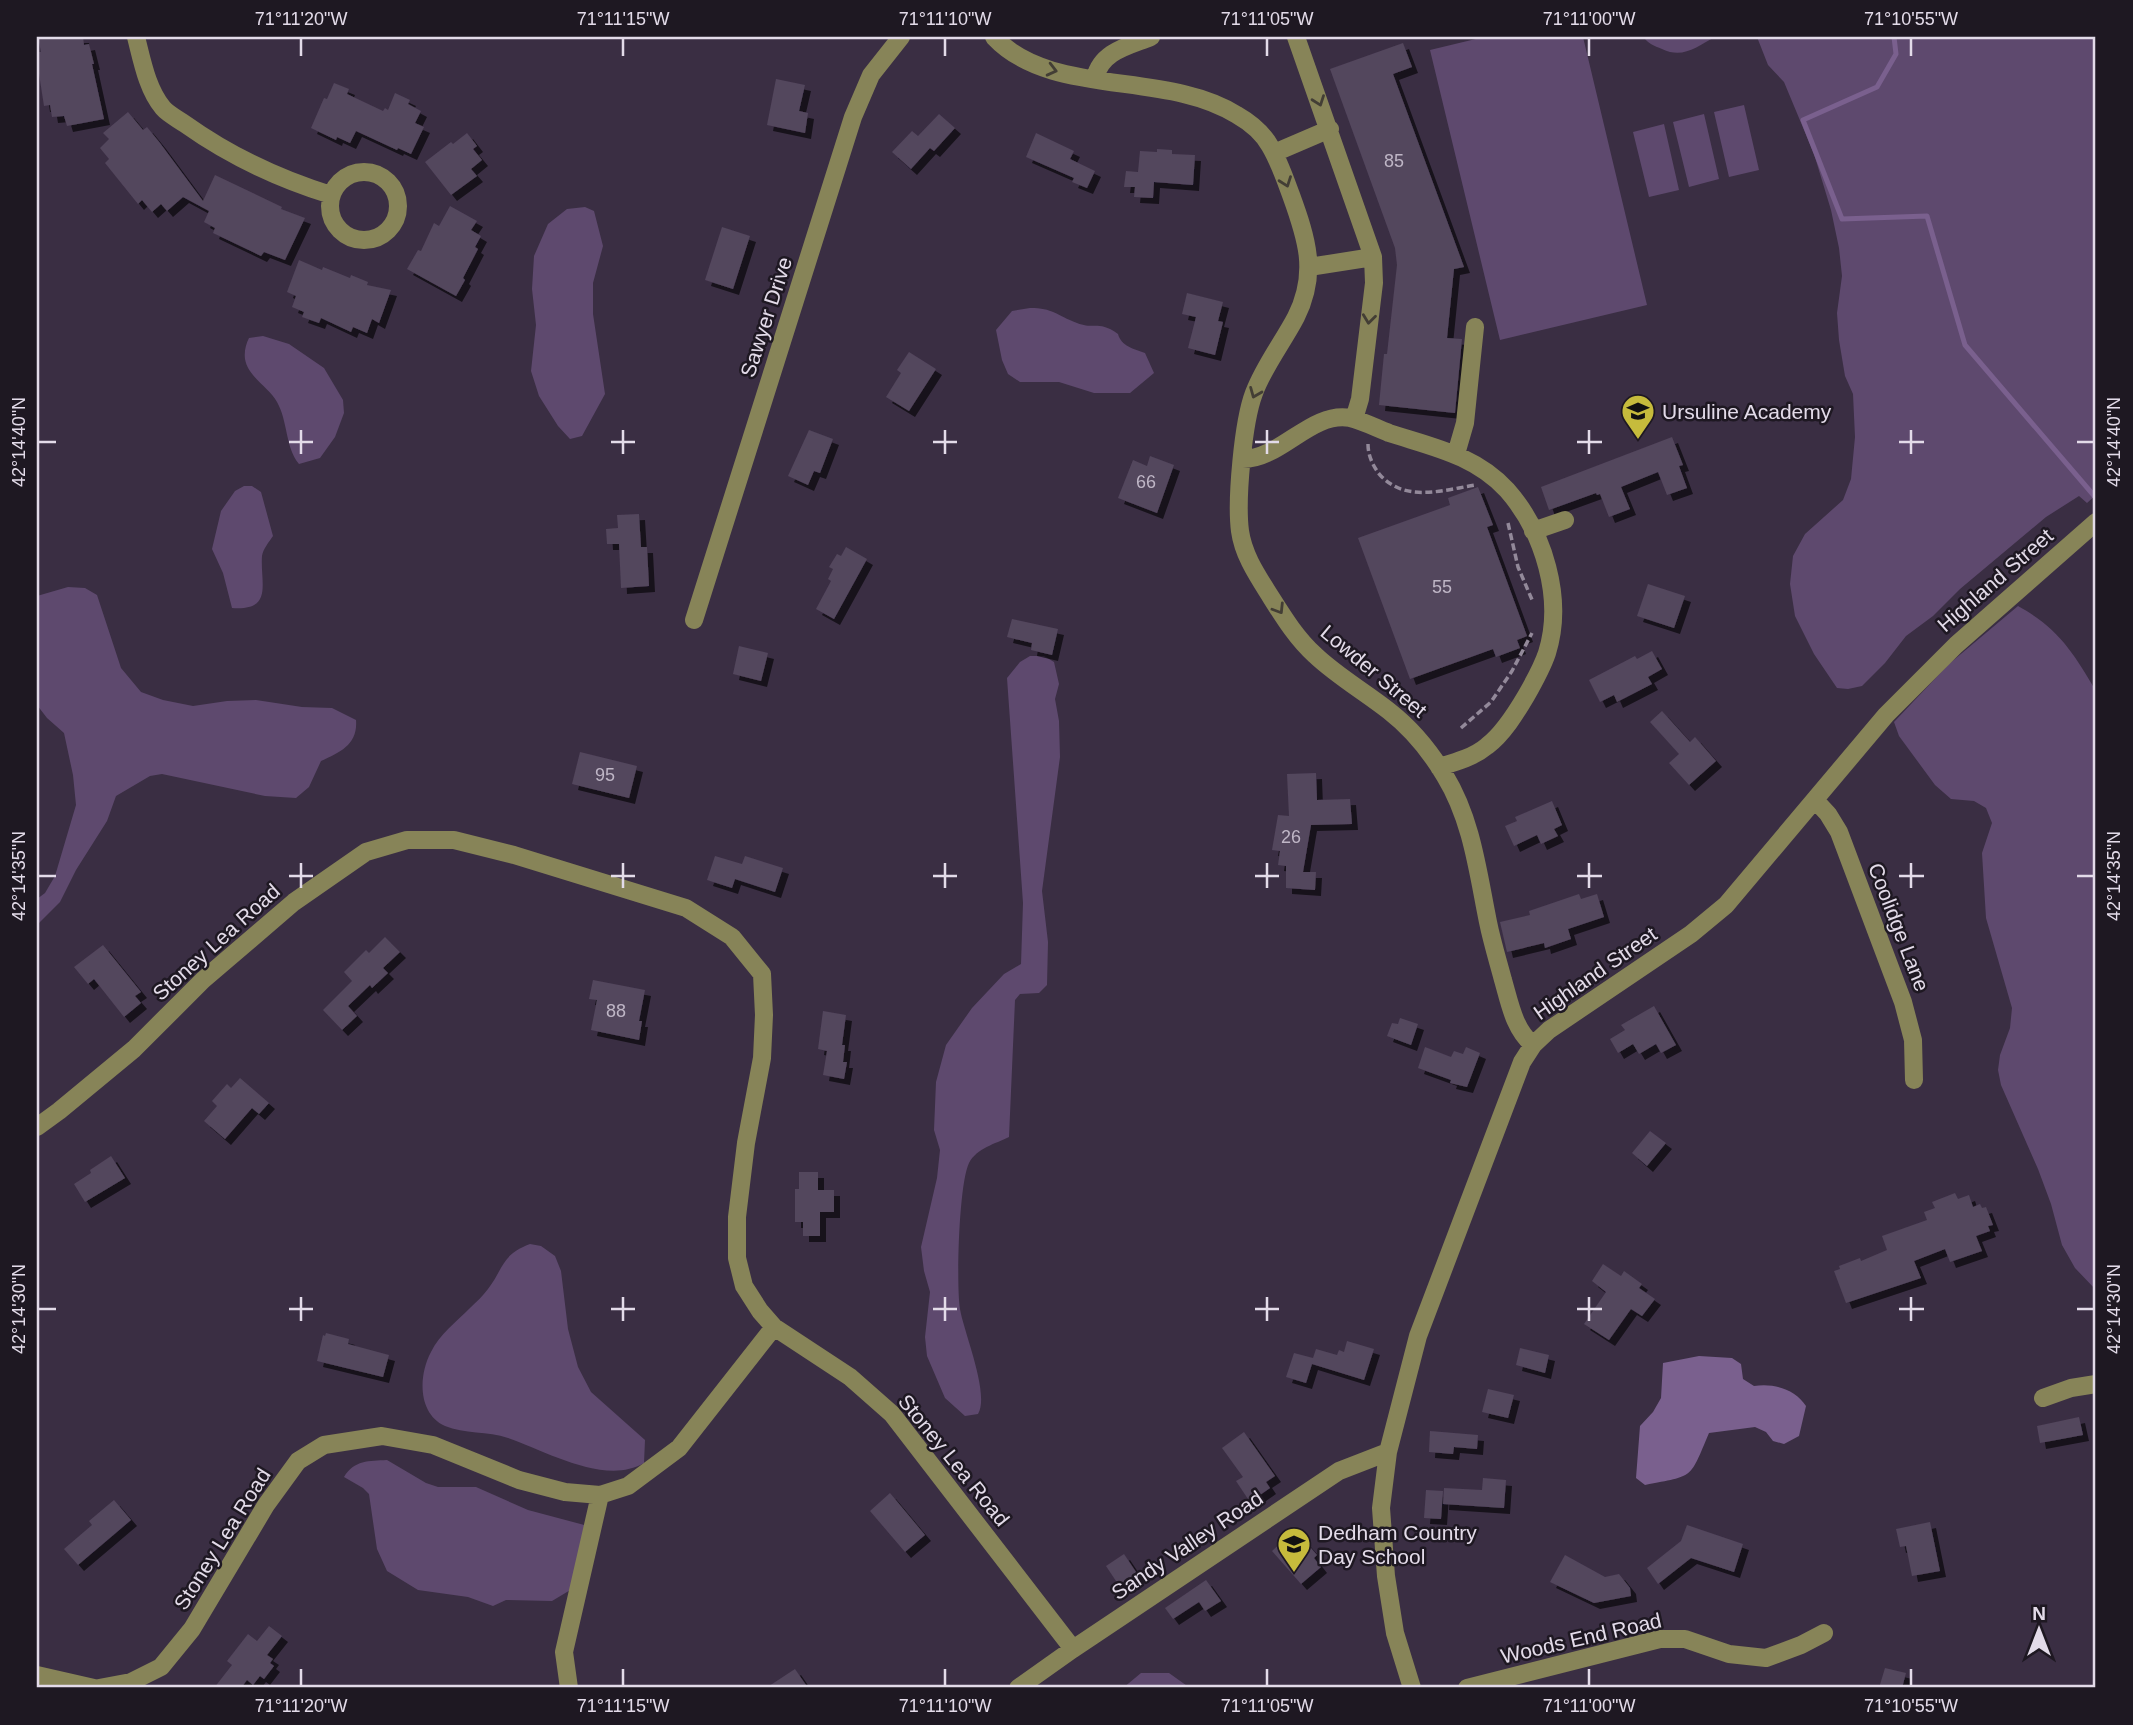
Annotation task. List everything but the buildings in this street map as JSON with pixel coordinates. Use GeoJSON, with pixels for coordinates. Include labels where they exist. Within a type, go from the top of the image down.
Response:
{"type":"FeatureCollection","features":[{"type":"Feature","properties":{"kind":"street"},"geometry":{"type":"LineString","coordinates":[[136,37],[147,77],[163,108],[210,142],[249,163],[294,184],[331,195]]}},
{"type":"Feature","properties":{"kind":"street","name":"Sawyer Drive"},"geometry":{"type":"LineString","coordinates":[[694,620],[853,117],[871,75],[901,37]]}},
{"type":"Feature","properties":{"kind":"street","name":"Lowder Street"},"geometry":{"type":"LineString","coordinates":[[994,37],[1013,54],[1040,67],[1172,90],[1213,102],[1252,125],[1265,138],[1274,153],[1303,230],[1309,267],[1300,307],[1255,389],[1247,420],[1238,510],[1241,536],[1254,570],[1290,627],[1315,656],[1404,724],[1439,767],[1467,824],[1491,937],[1515,1020],[1522,1035],[1533,1045]]}},
{"type":"Feature","properties":{"kind":"street"},"geometry":{"type":"LineString","coordinates":[[1095,78],[1099,65],[1107,56],[1151,37]]}},
{"type":"Feature","properties":{"kind":"street"},"geometry":{"type":"LineString","coordinates":[[1296,37],[1373,257],[1374,283],[1360,399],[1354,419]]}},
{"type":"Feature","properties":{"kind":"street"},"geometry":{"type":"LineString","coordinates":[[1274,153],[1330,129]]}},
{"type":"Feature","properties":{"kind":"street"},"geometry":{"type":"LineString","coordinates":[[1309,267],[1373,257]]}},
{"type":"Feature","properties":{"kind":"street"},"geometry":{"type":"LineString","coordinates":[[1457,454],[1465,423],[1475,327]]}},
{"type":"Feature","properties":{"kind":"street"},"geometry":{"type":"LineString","coordinates":[[1243,459],[1264,455],[1326,421],[1340,417],[1354,419],[1457,454],[1488,474],[1506,490],[1533,531],[1542,552],[1553,598],[1551,640],[1542,667],[1517,712],[1489,745],[1472,756],[1439,767]]}},
{"type":"Feature","properties":{"kind":"street"},"geometry":{"type":"LineString","coordinates":[[1533,531],[1564,520]]}},
{"type":"Feature","properties":{"kind":"street","name":"Highland Street"},"geometry":{"type":"LineString","coordinates":[[1412,1688],[1395,1633],[1386,1576],[1381,1508],[1388,1451],[1418,1336],[1513,1082],[1533,1045],[1558,1023],[1714,916],[1739,892],[1863,741],[1944,656],[2096,522]]}},
{"type":"Feature","properties":{"kind":"street","name":"Coolidge Lane"},"geometry":{"type":"LineString","coordinates":[[1815,800],[1839,832],[1903,1002],[1913,1040],[1914,1080]]}},
{"type":"Feature","properties":{"kind":"street","name":"Stoney Lea Road"},"geometry":{"type":"LineString","coordinates":[[37,1127],[134,1049],[203,980],[294,902],[366,852],[407,840],[454,840],[514,855],[686,908],[732,937],[762,974],[762,1058],[746,1143],[737,1217],[737,1258],[744,1286],[774,1327],[850,1377],[892,1414],[1073,1649]]}},
{"type":"Feature","properties":{"kind":"street","name":"Stoney Lea Road"},"geometry":{"type":"LineString","coordinates":[[37,1675],[97,1688],[131,1682],[162,1667],[192,1629],[274,1494],[298,1461],[324,1445],[382,1436],[433,1445],[519,1480],[565,1492],[600,1495],[628,1486],[679,1448],[774,1327]]}},
{"type":"Feature","properties":{"kind":"street"},"geometry":{"type":"LineString","coordinates":[[2043,1398],[2071,1388],[2096,1384]]}},
{"type":"Feature","properties":{"kind":"street","name":"Sandy Valley Road"},"geometry":{"type":"LineString","coordinates":[[1018,1688],[1339,1471],[1388,1451]]}},
{"type":"Feature","properties":{"kind":"street"},"geometry":{"type":"LineString","coordinates":[[569,1688],[564,1652],[600,1495]]}},
{"type":"Feature","properties":{"kind":"street","name":"Woods End Road"},"geometry":{"type":"LineString","coordinates":[[1467,1688],[1660,1639],[1685,1639],[1745,1658],[1766,1658],[1824,1633]]}},
{"type":"Feature","properties":{"kind":"path"},"geometry":{"type":"LineString","coordinates":[[1368,438],[1373,467],[1387,482],[1405,492],[1428,493],[1479,485]]}},
{"type":"Feature","properties":{"kind":"path"},"geometry":{"type":"LineString","coordinates":[[1507,519],[1518,567],[1533,600],[1535,612]]}},
{"type":"Feature","properties":{"kind":"path"},"geometry":{"type":"LineString","coordinates":[[1461,728],[1491,702],[1512,671],[1537,625]]}},
{"type":"Feature","properties":{"kind":"shaded area"},"geometry":{"type":"Polygon","coordinates":[[[1484,37],[1583,37],[1647,305],[1500,340],[1430,50],[1484,37]]]}},
{"type":"Feature","properties":{"kind":"shaded area"},"geometry":{"type":"Polygon","coordinates":[[[1643,37],[1715,37],[1689,50],[1676,53],[1656,47],[1643,37]]]}},
{"type":"Feature","properties":{"kind":"shaded area"},"geometry":{"type":"Polygon","coordinates":[[[1757,37],[2096,37],[2096,495],[2087,503],[2079,496],[2046,517],[1960,589],[1933,616],[1906,636],[1862,686],[1848,689],[1837,688],[1814,654],[1795,616],[1790,584],[1793,556],[1805,534],[1843,500],[1851,479],[1855,437],[1853,394],[1845,376],[1839,340],[1837,313],[1842,276],[1839,248],[1814,154],[1784,82],[1768,65],[1757,37]]]}},
{"type":"Feature","properties":{"kind":"shaded area"},"geometry":{"type":"Polygon","coordinates":[[[1744,105],[1759,170],[1729,177],[1714,112],[1744,105]]]}},
{"type":"Feature","properties":{"kind":"shaded area"},"geometry":{"type":"Polygon","coordinates":[[[1704,114],[1719,179],[1689,187],[1673,122],[1704,114]]]}},
{"type":"Feature","properties":{"kind":"shaded area"},"geometry":{"type":"Polygon","coordinates":[[[1664,124],[1679,190],[1649,197],[1633,132],[1664,124]]]}},
{"type":"Feature","properties":{"kind":"shaded area"},"geometry":{"type":"Polygon","coordinates":[[[585,207],[594,211],[603,246],[593,283],[593,314],[605,394],[582,436],[570,439],[558,426],[539,396],[531,371],[536,325],[532,289],[534,256],[548,224],[567,209],[585,207]]]}},
{"type":"Feature","properties":{"kind":"shaded area"},"geometry":{"type":"Polygon","coordinates":[[[1030,308],[1049,311],[1083,325],[1101,326],[1111,330],[1118,334],[1125,344],[1145,353],[1154,373],[1130,393],[1094,393],[1059,382],[1020,382],[1008,374],[1002,360],[996,330],[1012,311],[1030,308]]]}},
{"type":"Feature","properties":{"kind":"shaded area"},"geometry":{"type":"Polygon","coordinates":[[[263,336],[289,344],[324,368],[343,400],[344,413],[335,437],[320,458],[299,464],[291,450],[281,409],[247,365],[245,353],[249,338],[263,336]]]}},
{"type":"Feature","properties":{"kind":"shaded area"},"geometry":{"type":"Polygon","coordinates":[[[244,486],[252,486],[261,492],[273,536],[262,556],[263,585],[259,600],[245,608],[232,608],[223,573],[212,549],[221,511],[235,491],[244,486]]]}},
{"type":"Feature","properties":{"kind":"shaded area"},"geometry":{"type":"Polygon","coordinates":[[[68,587],[85,588],[97,595],[121,668],[141,692],[193,706],[256,700],[302,707],[332,708],[356,720],[356,728],[347,746],[321,761],[309,787],[296,798],[265,796],[162,774],[150,776],[116,796],[107,821],[76,870],[60,902],[37,925],[37,899],[45,893],[55,876],[76,805],[64,733],[37,705],[37,596],[68,587]]]}},
{"type":"Feature","properties":{"kind":"shaded area"},"geometry":{"type":"Polygon","coordinates":[[[2018,606],[2054,632],[2080,664],[2096,691],[2096,1290],[2075,1268],[2062,1245],[2038,1169],[2001,1085],[1998,1070],[2000,1055],[2010,1028],[2012,1008],[1986,918],[1982,853],[1992,823],[1986,808],[1974,801],[1951,799],[1935,785],[1899,736],[1894,722],[1949,664],[2018,606]]]}},
{"type":"Feature","properties":{"kind":"shaded area"},"geometry":{"type":"Polygon","coordinates":[[[1030,656],[1044,656],[1054,662],[1059,684],[1055,699],[1060,757],[1042,891],[1048,942],[1047,985],[1039,993],[1020,994],[1015,1000],[1009,1137],[987,1147],[972,1158],[966,1174],[959,1234],[959,1296],[962,1320],[979,1378],[981,1405],[978,1414],[965,1416],[945,1398],[927,1356],[925,1337],[930,1292],[921,1247],[937,1178],[940,1150],[934,1130],[936,1082],[946,1045],[972,1008],[1004,974],[1021,964],[1023,903],[1007,678],[1020,662],[1030,656]]]}},
{"type":"Feature","properties":{"kind":"shaded area"},"geometry":{"type":"Polygon","coordinates":[[[530,1244],[541,1246],[555,1256],[561,1271],[568,1329],[578,1367],[591,1392],[645,1440],[644,1463],[629,1469],[594,1469],[500,1436],[452,1429],[436,1420],[425,1404],[424,1372],[434,1346],[486,1292],[508,1258],[530,1244]]]}},
{"type":"Feature","properties":{"kind":"shaded area"},"geometry":{"type":"Polygon","coordinates":[[[1699,1356],[1732,1358],[1741,1364],[1743,1379],[1754,1386],[1769,1385],[1796,1395],[1806,1406],[1799,1436],[1784,1444],[1773,1441],[1766,1432],[1755,1427],[1709,1433],[1698,1460],[1688,1473],[1682,1477],[1645,1485],[1636,1478],[1640,1426],[1661,1398],[1663,1363],[1699,1356]]]}},
{"type":"Feature","properties":{"kind":"shaded area"},"geometry":{"type":"Polygon","coordinates":[[[387,1460],[438,1487],[476,1487],[528,1510],[588,1526],[572,1589],[552,1601],[506,1600],[493,1606],[468,1597],[418,1590],[387,1571],[377,1549],[369,1494],[344,1477],[357,1464],[387,1460]]]}},
{"type":"Feature","properties":{"kind":"shaded area"},"geometry":{"type":"Polygon","coordinates":[[[1141,1673],[1169,1673],[1190,1688],[1123,1688],[1141,1673]]]}},
{"type":"Feature","properties":{"kind":"waterway"},"geometry":{"type":"LineString","coordinates":[[1894,37],[1896,54],[1877,87],[1803,120],[1842,219],[1927,216],[1965,345],[2096,498]]}},
{"type":"Feature","properties":{"kind":"place","name":"Ursuline Academy"},"geometry":{"type":"Point","coordinates":[1638,441]}},
{"type":"Feature","properties":{"kind":"place","name":"Dedham Country Day School"},"geometry":{"type":"Point","coordinates":[1294,1574]}}]}
